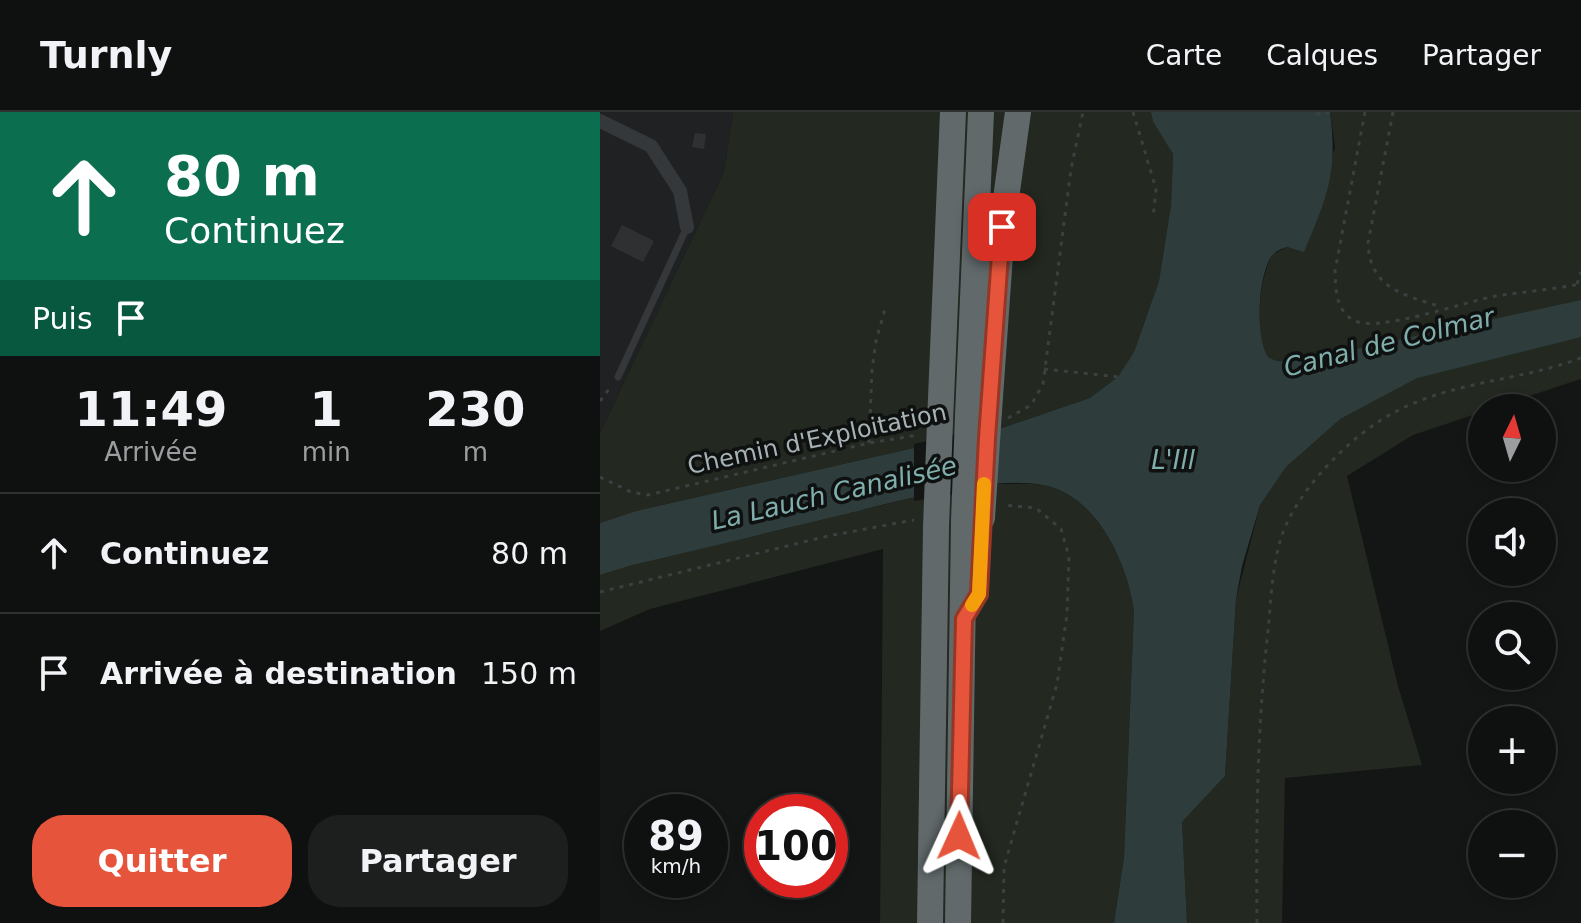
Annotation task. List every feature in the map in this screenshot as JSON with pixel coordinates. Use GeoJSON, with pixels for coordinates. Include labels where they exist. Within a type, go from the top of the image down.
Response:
{"type":"FeatureCollection","features":[{"type":"Feature","properties":{"kind":"highway"},"geometry":{"type":"LineString","coordinates":[[930,923],[936,527],[933,428],[953,112]]}},
{"type":"Feature","properties":{"kind":"highway"},"geometry":{"type":"LineString","coordinates":[[981,112],[985,415]]}},
{"type":"Feature","properties":{"kind":"highway"},"geometry":{"type":"LineString","coordinates":[[958,923],[964,619],[1002,227],[1018,112]]}},
{"type":"Feature","properties":{"kind":"street"},"geometry":{"type":"LineString","coordinates":[[600,121],[651,146],[680,191],[687,227]]}},
{"type":"Feature","properties":{"kind":"lane"},"geometry":{"type":"LineString","coordinates":[[618,377],[687,227]]}},
{"type":"Feature","properties":{"kind":"path"},"geometry":{"type":"LineString","coordinates":[[985,415],[1014,417],[1031,405],[1043,384],[1071,169],[1083,112]]}},
{"type":"Feature","properties":{"kind":"path"},"geometry":{"type":"LineString","coordinates":[[1133,112],[1156,189],[1153,218]]}},
{"type":"Feature","properties":{"kind":"path"},"geometry":{"type":"LineString","coordinates":[[1316,114],[1331,112]]}},
{"type":"Feature","properties":{"kind":"path"},"geometry":{"type":"LineString","coordinates":[[1365,112],[1335,271],[1336,295],[1342,311],[1355,322],[1397,321],[1495,296],[1579,284],[1581,272]]}},
{"type":"Feature","properties":{"kind":"path"},"geometry":{"type":"LineString","coordinates":[[1393,112],[1368,243],[1369,261],[1374,273],[1389,286],[1407,296],[1446,308]]}},
{"type":"Feature","properties":{"kind":"path"},"geometry":{"type":"LineString","coordinates":[[869,443],[872,370],[885,309]]}},
{"type":"Feature","properties":{"kind":"path"},"geometry":{"type":"LineString","coordinates":[[1257,923],[1256,823],[1264,669],[1281,536],[1294,508],[1358,435],[1392,413],[1444,390],[1581,358]]}},
{"type":"Feature","properties":{"kind":"path"},"geometry":{"type":"LineString","coordinates":[[1044,369],[1119,377]]}},
{"type":"Feature","properties":{"kind":"path"},"geometry":{"type":"LineString","coordinates":[[600,401],[618,377]]}},
{"type":"Feature","properties":{"kind":"path","name":"Chemin d'Exploitation"},"geometry":{"type":"LineString","coordinates":[[600,477],[631,492],[648,495],[933,428]]}},
{"type":"Feature","properties":{"kind":"path"},"geometry":{"type":"LineString","coordinates":[[1003,923],[1004,867],[1057,684],[1067,614],[1069,557],[1061,529],[1036,508],[1008,504]]}},
{"type":"Feature","properties":{"kind":"path"},"geometry":{"type":"LineString","coordinates":[[600,592],[828,536],[905,521]]}},
{"type":"Feature","properties":{"kind":"shaded area"},"geometry":{"type":"Polygon","coordinates":[[[600,112],[733,112],[724,172],[600,433],[600,112]]]}},
{"type":"Feature","properties":{"kind":"shaded area"},"geometry":{"type":"Polygon","coordinates":[[[733,112],[1151,112],[1153,122],[1173,154],[1171,205],[1159,281],[1134,352],[1119,377],[1090,398],[1002,428],[636,511],[600,523],[600,433],[724,172],[733,112]]]}},
{"type":"Feature","properties":{"kind":"shaded area"},"geometry":{"type":"Polygon","coordinates":[[[1330,112],[1581,112],[1581,379],[1535,394],[1468,394],[1468,417],[1413,435],[1347,476],[1398,686],[1422,765],[1285,778],[1282,923],[1187,923],[1182,822],[1225,776],[1236,599],[1260,505],[1286,467],[1276,362],[1268,357],[1261,335],[1260,306],[1264,276],[1273,254],[1287,247],[1303,251],[1335,147],[1330,112]]]}},
{"type":"Feature","properties":{"kind":"shaded area"},"geometry":{"type":"Polygon","coordinates":[[[998,484],[1042,485],[1061,491],[1078,502],[1106,533],[1130,592],[1134,610],[1124,857],[1114,923],[880,923],[883,549],[650,609],[600,631],[600,575],[916,497],[998,484]]]}},
{"type":"Feature","properties":{"kind":"water","name":"L'Ill"},"geometry":{"type":"Polygon","coordinates":[[[1151,112],[1330,112],[1333,152],[1329,184],[1312,233],[1304,252],[1287,247],[1274,253],[1263,278],[1260,322],[1268,357],[1288,362],[1333,354],[1581,300],[1581,337],[1417,378],[1340,419],[1286,467],[1260,505],[1242,566],[1236,599],[1225,776],[1182,822],[1187,923],[1114,923],[1124,857],[1134,610],[1116,552],[1094,517],[1079,502],[1062,491],[1043,485],[997,483],[971,486],[600,575],[600,523],[636,511],[1002,428],[1090,398],[1118,377],[1134,352],[1159,281],[1171,205],[1173,154],[1153,122],[1151,112]]]}},
{"type":"Feature","properties":{"kind":"pier"},"geometry":{"type":"Polygon","coordinates":[[[999,424],[995,488],[914,501],[914,444],[999,424]]]}},
{"type":"Feature","properties":{"kind":"building"},"geometry":{"type":"Polygon","coordinates":[[[695,133],[706,134],[704,149],[692,147],[695,133]]]}},
{"type":"Feature","properties":{"kind":"building"},"geometry":{"type":"Polygon","coordinates":[[[622,225],[654,241],[643,262],[611,246],[622,225]]]}},
{"type":"Feature","properties":{"kind":"slow traffic"},"geometry":{"type":"LineString","coordinates":[[972,605],[979,594],[984,484]]}},
{"type":"Feature","properties":{"kind":"route"},"geometry":{"type":"LineString","coordinates":[[959,836],[964,619],[979,594],[1002,227]]}},
{"type":"Feature","properties":{"kind":"water label","name":"Canal de Colmar"},"geometry":{"type":"Point","coordinates":[1389,342]}},
{"type":"Feature","properties":{"kind":"water label","name":"La Lauch Canalisée"},"geometry":{"type":"Point","coordinates":[834,493]}}]}
